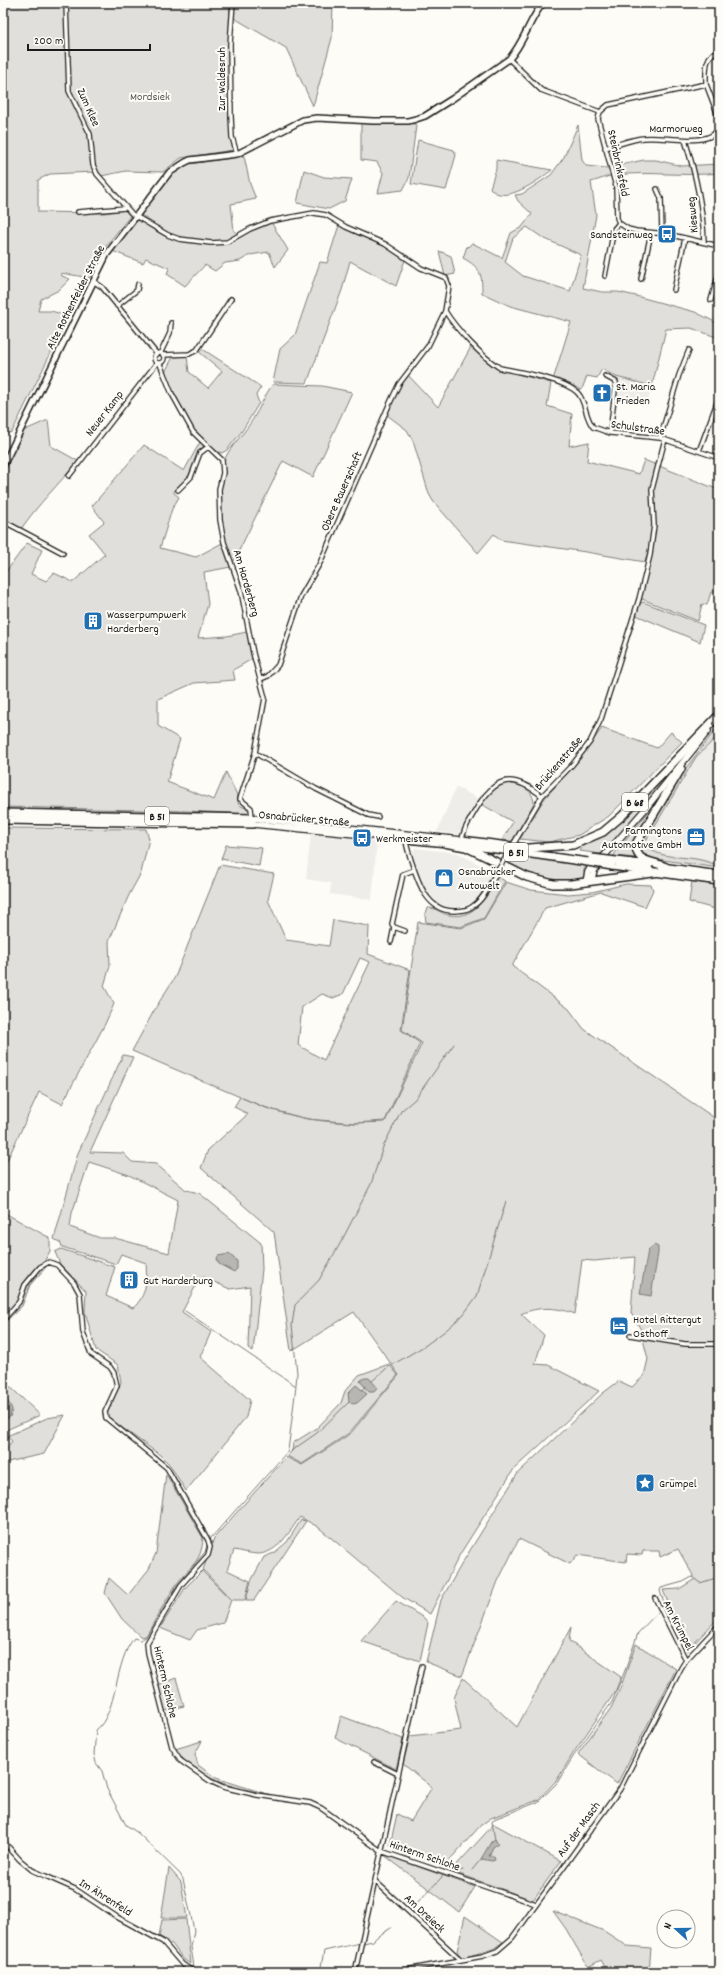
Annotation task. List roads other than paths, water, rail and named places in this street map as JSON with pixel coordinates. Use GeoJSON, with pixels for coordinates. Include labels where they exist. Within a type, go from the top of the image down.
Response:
{"type":"FeatureCollection","features":[{"type":"Feature","properties":{"kind":"highway","name":"B 68"},"geometry":{"type":"LineString","coordinates":[[529,848],[573,845],[603,832],[622,816],[719,717]]}},
{"type":"Feature","properties":{"kind":"highway","name":"B 68"},"geometry":{"type":"LineString","coordinates":[[666,867],[640,859],[636,848],[637,842],[681,769]]}},
{"type":"Feature","properties":{"kind":"highway","name":"Osnabrücker Straße"},"geometry":{"type":"LineString","coordinates":[[3,814],[253,821]]}},
{"type":"Feature","properties":{"kind":"highway","name":"Osnabrücker Straße"},"geometry":{"type":"LineString","coordinates":[[3,820],[253,821]]}},
{"type":"Feature","properties":{"kind":"highway","name":"Osnabrücker Straße"},"geometry":{"type":"LineString","coordinates":[[406,839],[444,842],[590,860]]}},
{"type":"Feature","properties":{"kind":"highway","name":"Osnabrücker Straße"},"geometry":{"type":"LineString","coordinates":[[462,840],[529,848],[660,872],[719,880]]}},
{"type":"Feature","properties":{"kind":"highway"},"geometry":{"type":"LineString","coordinates":[[444,842],[479,853],[538,880],[571,884],[660,872]]}},
{"type":"Feature","properties":{"kind":"highway","name":"Osnabrücker Straße"},"geometry":{"type":"LineString","coordinates":[[614,864],[666,867],[719,875]]}},
{"type":"Feature","properties":{"kind":"main road","name":"B 68"},"geometry":{"type":"LineString","coordinates":[[589,882],[595,869],[609,856],[681,769],[719,717]]}},
{"type":"Feature","properties":{"kind":"main road","name":"B 68"},"geometry":{"type":"LineString","coordinates":[[589,882],[588,872],[591,867],[606,854],[646,808],[719,717]]}},
{"type":"Feature","properties":{"kind":"main road","name":"Osnabrücker Straße"},"geometry":{"type":"LineString","coordinates":[[253,821],[406,839]]}},
{"type":"Feature","properties":{"kind":"main road","name":"Osnabrücker Straße"},"geometry":{"type":"LineString","coordinates":[[253,821],[462,840]]}},
{"type":"Feature","properties":{"kind":"street","name":"Zum Klee"},"geometry":{"type":"LineString","coordinates":[[66,3],[69,91],[90,134],[93,165],[97,174],[125,208],[135,216]]}},
{"type":"Feature","properties":{"kind":"street","name":"Zur Waldesruh"},"geometry":{"type":"LineString","coordinates":[[233,3],[230,44],[231,116],[232,137],[237,154]]}},
{"type":"Feature","properties":{"kind":"street","name":"Alte Rothenfelder Straße"},"geometry":{"type":"LineString","coordinates":[[3,466],[110,248],[169,172],[190,160],[237,154],[303,120],[317,118],[408,121],[425,116],[509,59],[519,46],[536,12],[543,3]]}},
{"type":"Feature","properties":{"kind":"street","name":"Marmorweg"},"geometry":{"type":"LineString","coordinates":[[719,51],[711,54],[708,59],[706,70],[706,84],[719,118]]}},
{"type":"Feature","properties":{"kind":"street"},"geometry":{"type":"LineString","coordinates":[[509,59],[541,90],[600,112],[608,105],[706,84]]}},
{"type":"Feature","properties":{"kind":"street","name":"Steinbrinksfeld"},"geometry":{"type":"LineString","coordinates":[[600,112],[598,119],[616,187],[617,218],[619,223]]}},
{"type":"Feature","properties":{"kind":"street","name":"Marmorweg"},"geometry":{"type":"LineString","coordinates":[[605,148],[642,138],[652,137],[685,140],[709,138],[715,134],[719,128]]}},
{"type":"Feature","properties":{"kind":"street","name":"Kiesweg"},"geometry":{"type":"LineString","coordinates":[[685,140],[696,174],[701,197],[704,242]]}},
{"type":"Feature","properties":{"kind":"street"},"geometry":{"type":"LineString","coordinates":[[657,189],[661,198],[662,234]]}},
{"type":"Feature","properties":{"kind":"street"},"geometry":{"type":"LineString","coordinates":[[78,212],[125,208]]}},
{"type":"Feature","properties":{"kind":"street","name":"Obere Bauerschaft"},"geometry":{"type":"LineString","coordinates":[[135,216],[168,235],[179,239],[211,243],[227,242],[250,229],[270,222],[314,213],[326,215],[346,227],[385,244],[421,268],[446,278],[449,286],[445,312],[428,346],[399,384],[320,563],[301,596],[278,665],[268,676],[261,679]]}},
{"type":"Feature","properties":{"kind":"street"},"geometry":{"type":"LineString","coordinates":[[605,276],[614,229],[619,223],[628,229],[685,238],[719,246]]}},
{"type":"Feature","properties":{"kind":"street"},"geometry":{"type":"LineString","coordinates":[[641,279],[651,233]]}},
{"type":"Feature","properties":{"kind":"street"},"geometry":{"type":"LineString","coordinates":[[674,290],[685,238]]}},
{"type":"Feature","properties":{"kind":"street"},"geometry":{"type":"LineString","coordinates":[[711,300],[719,274]]}},
{"type":"Feature","properties":{"kind":"street"},"geometry":{"type":"LineString","coordinates":[[93,282],[102,287],[160,354],[189,354],[197,350],[231,299]]}},
{"type":"Feature","properties":{"kind":"street"},"geometry":{"type":"LineString","coordinates":[[117,306],[137,290],[138,284]]}},
{"type":"Feature","properties":{"kind":"street","name":"Schulstraße"},"geometry":{"type":"LineString","coordinates":[[445,312],[473,344],[500,368],[564,384],[576,391],[581,397],[593,427],[610,433],[665,439],[719,458]]}},
{"type":"Feature","properties":{"kind":"street"},"geometry":{"type":"LineString","coordinates":[[158,364],[160,354],[170,333],[171,323]]}},
{"type":"Feature","properties":{"kind":"street"},"geometry":{"type":"LineString","coordinates":[[660,438],[679,375],[689,350]]}},
{"type":"Feature","properties":{"kind":"street"},"geometry":{"type":"LineString","coordinates":[[158,364],[160,354]]}},
{"type":"Feature","properties":{"kind":"street","name":"Am Harderberg"},"geometry":{"type":"LineString","coordinates":[[158,364],[172,394],[193,432],[221,458],[223,462],[219,490],[220,520],[224,542],[241,591],[253,653],[265,698],[255,753],[240,799],[251,808],[253,821]]}},
{"type":"Feature","properties":{"kind":"street","name":"Neuer Kamp"},"geometry":{"type":"LineString","coordinates":[[69,476],[158,364]]}},
{"type":"Feature","properties":{"kind":"street"},"geometry":{"type":"LineString","coordinates":[[605,376],[616,382],[610,433]]}},
{"type":"Feature","properties":{"kind":"street"},"geometry":{"type":"LineString","coordinates":[[699,451],[719,397]]}},
{"type":"Feature","properties":{"kind":"street","name":"Brückenstraße"},"geometry":{"type":"LineString","coordinates":[[406,839],[414,870],[428,899],[437,907],[450,911],[462,911],[473,906],[483,896],[542,796],[572,765],[590,742],[601,719],[639,600],[650,555],[654,525],[652,489],[665,439]]}},
{"type":"Feature","properties":{"kind":"street"},"geometry":{"type":"LineString","coordinates":[[178,490],[191,477],[200,453],[208,447]]}},
{"type":"Feature","properties":{"kind":"street"},"geometry":{"type":"LineString","coordinates":[[3,521],[63,553]]}},
{"type":"Feature","properties":{"kind":"street"},"geometry":{"type":"LineString","coordinates":[[255,753],[323,792],[368,815],[378,817]]}},
{"type":"Feature","properties":{"kind":"street"},"geometry":{"type":"LineString","coordinates":[[462,840],[464,829],[479,803],[494,785],[502,781],[516,781],[542,796]]}},
{"type":"Feature","properties":{"kind":"street"},"geometry":{"type":"LineString","coordinates":[[391,942],[394,927],[392,924],[403,874],[414,870]]}},
{"type":"Feature","properties":{"kind":"street"},"geometry":{"type":"LineString","coordinates":[[394,927],[405,931]]}},
{"type":"Feature","properties":{"kind":"street","name":"Hinterm Schlohe"},"geometry":{"type":"LineString","coordinates":[[3,1320],[19,1302],[25,1286],[40,1268],[49,1262],[56,1264],[74,1283],[80,1294],[83,1332],[92,1354],[110,1367],[114,1373],[117,1386],[105,1412],[106,1418],[167,1468],[208,1541],[210,1547],[208,1555],[182,1585],[147,1643],[151,1667],[175,1754],[181,1761],[210,1782],[223,1787],[257,1795],[304,1801],[321,1808],[382,1851],[536,1904]]}},
{"type":"Feature","properties":{"kind":"street"},"geometry":{"type":"LineString","coordinates":[[630,1335],[685,1344],[719,1344]]}},
{"type":"Feature","properties":{"kind":"street","name":"Am Krümpel"},"geometry":{"type":"LineString","coordinates":[[655,1598],[686,1660]]}},
{"type":"Feature","properties":{"kind":"street","name":"Auf der Masch"},"geometry":{"type":"LineString","coordinates":[[395,1972],[461,1960],[497,1951],[512,1938],[620,1789],[686,1660],[719,1625]]}},
{"type":"Feature","properties":{"kind":"street"},"geometry":{"type":"LineString","coordinates":[[355,1972],[422,1666]]}},
{"type":"Feature","properties":{"kind":"street"},"geometry":{"type":"LineString","coordinates":[[374,1762],[398,1774]]}},
{"type":"Feature","properties":{"kind":"street","name":"Im Ährenfeld"},"geometry":{"type":"LineString","coordinates":[[3,1841],[20,1860],[32,1870],[70,1887],[117,1917],[163,1942],[182,1964],[197,1972]]}},
{"type":"Feature","properties":{"kind":"street","name":"Am Dreieck"},"geometry":{"type":"LineString","coordinates":[[375,1881],[461,1960]]}},
{"type":"Feature","properties":{"kind":"street"},"geometry":{"type":"LineString","coordinates":[[266,1972],[280,1972]]}},
{"type":"Feature","properties":{"kind":"waterway"},"geometry":{"type":"LineString","coordinates":[[296,1385],[297,1373],[292,1325],[295,1305],[319,1280],[341,1242],[371,1184],[383,1147],[401,1111],[415,1099],[454,1044]]}},
{"type":"Feature","properties":{"kind":"waterway"},"geometry":{"type":"LineString","coordinates":[[372,1381],[387,1368],[426,1345],[463,1315],[477,1296],[506,1201]]}},
{"type":"Feature","properties":{"kind":"waterway"},"geometry":{"type":"LineString","coordinates":[[185,1311],[296,1386],[288,1451],[210,1539]]}},
{"type":"Feature","properties":{"kind":"waterway"},"geometry":{"type":"LineString","coordinates":[[362,1390],[365,1387]]}},
{"type":"Feature","properties":{"kind":"waterway"},"geometry":{"type":"LineString","coordinates":[[291,1451],[317,1433],[349,1402]]}},
{"type":"Feature","properties":{"kind":"waterway"},"geometry":{"type":"LineString","coordinates":[[194,1967],[191,1947],[194,1930],[183,1879],[180,1874],[138,1833],[126,1825],[107,1789],[102,1771],[96,1763],[94,1754],[96,1730],[103,1722],[108,1712],[128,1648],[134,1638],[140,1640],[146,1637],[178,1584],[205,1552],[208,1542]]}},
{"type":"Feature","properties":{"kind":"waterway"},"geometry":{"type":"LineString","coordinates":[[661,1609],[665,1605],[660,1591],[661,1588],[683,1582],[692,1577],[700,1583],[719,1577]]}},
{"type":"Feature","properties":{"kind":"waterway"},"geometry":{"type":"LineString","coordinates":[[495,1840],[492,1822],[494,1819],[538,1802],[557,1783],[573,1757],[612,1702],[638,1633],[659,1611]]}},
{"type":"Feature","properties":{"kind":"waterway"},"geometry":{"type":"LineString","coordinates":[[472,1870],[482,1858]]}},
{"type":"Feature","properties":{"kind":"waterway"},"geometry":{"type":"LineString","coordinates":[[456,1872],[463,1870]]}},
{"type":"Feature","properties":{"kind":"waterway"},"geometry":{"type":"LineString","coordinates":[[411,1909],[443,1876]]}},
{"type":"Feature","properties":{"kind":"waterway"},"geometry":{"type":"LineString","coordinates":[[363,1943],[373,1941],[391,1928]]}},
{"type":"Feature","properties":{"kind":"waterway"},"geometry":{"type":"LineString","coordinates":[[320,1972],[324,1951],[360,1943]]}},
{"type":"Feature","properties":{"kind":"place","name":"Sandsteinweg"},"geometry":{"type":"Point","coordinates":[667,234]}},
{"type":"Feature","properties":{"kind":"place","name":"St. Maria Frieden"},"geometry":{"type":"Point","coordinates":[602,393]}},
{"type":"Feature","properties":{"kind":"place","name":"Wasserpumpwerk Harderberg"},"geometry":{"type":"Point","coordinates":[93,621]}},
{"type":"Feature","properties":{"kind":"place","name":"Farmingtons Automotive GmbH"},"geometry":{"type":"Point","coordinates":[696,837]}},
{"type":"Feature","properties":{"kind":"place","name":"Werkmeister"},"geometry":{"type":"Point","coordinates":[362,838]}},
{"type":"Feature","properties":{"kind":"place","name":"Osnabrücker Autowelt"},"geometry":{"type":"Point","coordinates":[444,878]}},
{"type":"Feature","properties":{"kind":"place","name":"Gut Harderburg"},"geometry":{"type":"Point","coordinates":[129,1280]}},
{"type":"Feature","properties":{"kind":"place","name":"Hotel Rittergut Osthoff"},"geometry":{"type":"Point","coordinates":[619,1326]}},
{"type":"Feature","properties":{"kind":"place","name":"Grümpel"},"geometry":{"type":"Point","coordinates":[645,1483]}},
{"type":"Feature","properties":{"kind":"park label","name":"Mordsiek"},"geometry":{"type":"Point","coordinates":[150,96]}}]}
